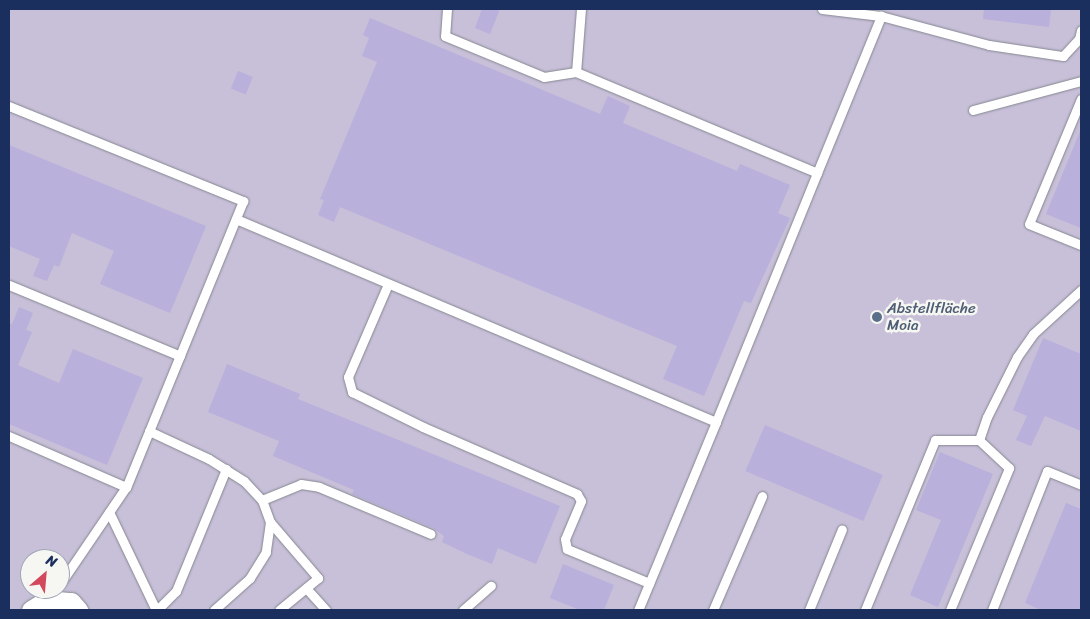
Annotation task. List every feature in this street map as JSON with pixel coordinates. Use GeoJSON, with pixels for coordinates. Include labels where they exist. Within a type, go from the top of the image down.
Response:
{"type":"FeatureCollection","features":[{"type":"Feature","properties":{"kind":"street"},"geometry":{"type":"LineString","coordinates":[[31,610],[49,599]]}},
{"type":"Feature","properties":{"kind":"street"},"geometry":{"type":"LineString","coordinates":[[67,599],[78,610]]}},
{"type":"Feature","properties":{"kind":"lane"},"geometry":{"type":"LineString","coordinates":[[447,9],[445,36],[544,77],[576,72],[817,173]]}},
{"type":"Feature","properties":{"kind":"lane"},"geometry":{"type":"LineString","coordinates":[[576,72],[582,9]]}},
{"type":"Feature","properties":{"kind":"lane"},"geometry":{"type":"LineString","coordinates":[[822,9],[881,16],[989,45],[1063,56],[1079,39],[1081,30]]}},
{"type":"Feature","properties":{"kind":"lane"},"geometry":{"type":"LineString","coordinates":[[638,610],[881,16]]}},
{"type":"Feature","properties":{"kind":"lane"},"geometry":{"type":"LineString","coordinates":[[973,110],[1081,82]]}},
{"type":"Feature","properties":{"kind":"lane"},"geometry":{"type":"LineString","coordinates":[[1081,99],[1028,224],[1081,245]]}},
{"type":"Feature","properties":{"kind":"lane"},"geometry":{"type":"LineString","coordinates":[[9,106],[243,201],[126,487],[70,571]]}},
{"type":"Feature","properties":{"kind":"lane"},"geometry":{"type":"LineString","coordinates":[[236,219],[716,422]]}},
{"type":"Feature","properties":{"kind":"lane"},"geometry":{"type":"LineString","coordinates":[[388,284],[348,377],[352,392],[423,427],[577,494],[581,500],[565,539],[567,550],[649,582]]}},
{"type":"Feature","properties":{"kind":"lane"},"geometry":{"type":"LineString","coordinates":[[9,285],[180,356]]}},
{"type":"Feature","properties":{"kind":"lane"},"geometry":{"type":"LineString","coordinates":[[979,440],[986,417],[1017,357],[1033,334],[1081,290]]}},
{"type":"Feature","properties":{"kind":"lane"},"geometry":{"type":"LineString","coordinates":[[149,431],[226,470],[244,481],[262,500],[270,522],[318,578],[279,610]]}},
{"type":"Feature","properties":{"kind":"lane"},"geometry":{"type":"LineString","coordinates":[[9,436],[126,487]]}},
{"type":"Feature","properties":{"kind":"lane"},"geometry":{"type":"LineString","coordinates":[[865,610],[935,440],[979,440],[1009,468],[950,610]]}},
{"type":"Feature","properties":{"kind":"lane"},"geometry":{"type":"LineString","coordinates":[[109,512],[156,610],[176,591],[226,470]]}},
{"type":"Feature","properties":{"kind":"lane"},"geometry":{"type":"LineString","coordinates":[[992,610],[1047,471],[1081,485]]}},
{"type":"Feature","properties":{"kind":"lane"},"geometry":{"type":"LineString","coordinates":[[262,500],[301,484],[319,487],[431,534]]}},
{"type":"Feature","properties":{"kind":"lane"},"geometry":{"type":"LineString","coordinates":[[713,610],[762,496]]}},
{"type":"Feature","properties":{"kind":"lane"},"geometry":{"type":"LineString","coordinates":[[214,610],[250,578],[266,552],[270,522]]}},
{"type":"Feature","properties":{"kind":"lane"},"geometry":{"type":"LineString","coordinates":[[809,610],[842,529]]}},
{"type":"Feature","properties":{"kind":"lane"},"geometry":{"type":"LineString","coordinates":[[463,610],[491,586]]}},
{"type":"Feature","properties":{"kind":"lane"},"geometry":{"type":"LineString","coordinates":[[306,588],[326,610]]}},
{"type":"Feature","properties":{"kind":"shaded area"},"geometry":{"type":"Polygon","coordinates":[[[9,9],[1081,9],[1081,610],[9,610],[9,9]]]}},
{"type":"Feature","properties":{"kind":"building"},"geometry":{"type":"Polygon","coordinates":[[[482,9],[500,9],[490,34],[475,28],[482,9]]]}},
{"type":"Feature","properties":{"kind":"building"},"geometry":{"type":"Polygon","coordinates":[[[984,9],[1051,9],[1049,27],[983,19],[984,9]]]}},
{"type":"Feature","properties":{"kind":"building"},"geometry":{"type":"Polygon","coordinates":[[[370,18],[600,114],[608,96],[630,106],[623,123],[737,171],[740,164],[790,185],[778,213],[790,218],[751,303],[744,301],[704,396],[663,379],[677,346],[340,207],[334,222],[318,215],[324,200],[320,199],[377,62],[362,56],[369,38],[363,35],[370,18]]]}},
{"type":"Feature","properties":{"kind":"building"},"geometry":{"type":"Polygon","coordinates":[[[238,71],[253,77],[246,95],[231,89],[238,71]]]}},
{"type":"Feature","properties":{"kind":"building"},"geometry":{"type":"Polygon","coordinates":[[[1081,129],[1081,228],[1046,214],[1081,129]]]}},
{"type":"Feature","properties":{"kind":"building"},"geometry":{"type":"Polygon","coordinates":[[[9,145],[206,226],[170,313],[100,284],[114,251],[72,233],[59,267],[54,265],[47,281],[33,276],[40,259],[9,246],[9,145]]]}},
{"type":"Feature","properties":{"kind":"building"},"geometry":{"type":"Polygon","coordinates":[[[19,307],[33,313],[26,330],[32,332],[18,365],[59,383],[73,349],[143,378],[107,465],[9,424],[9,323],[12,324],[19,307]]]}},
{"type":"Feature","properties":{"kind":"building"},"geometry":{"type":"Polygon","coordinates":[[[1043,338],[1081,354],[1081,431],[1045,416],[1031,446],[1016,440],[1027,416],[1013,410],[1043,338]]]}},
{"type":"Feature","properties":{"kind":"building"},"geometry":{"type":"Polygon","coordinates":[[[227,364],[300,394],[298,399],[560,506],[536,564],[498,548],[492,564],[467,554],[442,542],[444,536],[433,528],[352,494],[354,490],[273,456],[279,441],[208,412],[227,364]]]}},
{"type":"Feature","properties":{"kind":"building"},"geometry":{"type":"Polygon","coordinates":[[[765,425],[883,475],[863,521],[745,471],[765,425]]]}},
{"type":"Feature","properties":{"kind":"building"},"geometry":{"type":"Polygon","coordinates":[[[940,452],[993,474],[938,607],[910,595],[941,520],[916,510],[940,452]]]}},
{"type":"Feature","properties":{"kind":"building"},"geometry":{"type":"Polygon","coordinates":[[[1066,503],[1081,509],[1081,610],[1041,610],[1025,603],[1066,503]]]}},
{"type":"Feature","properties":{"kind":"building"},"geometry":{"type":"Polygon","coordinates":[[[563,564],[614,585],[604,610],[580,610],[550,598],[563,564]]]}},
{"type":"Feature","properties":{"kind":"place","name":"Abstellfläche Moia"},"geometry":{"type":"Point","coordinates":[877,317]}}]}
